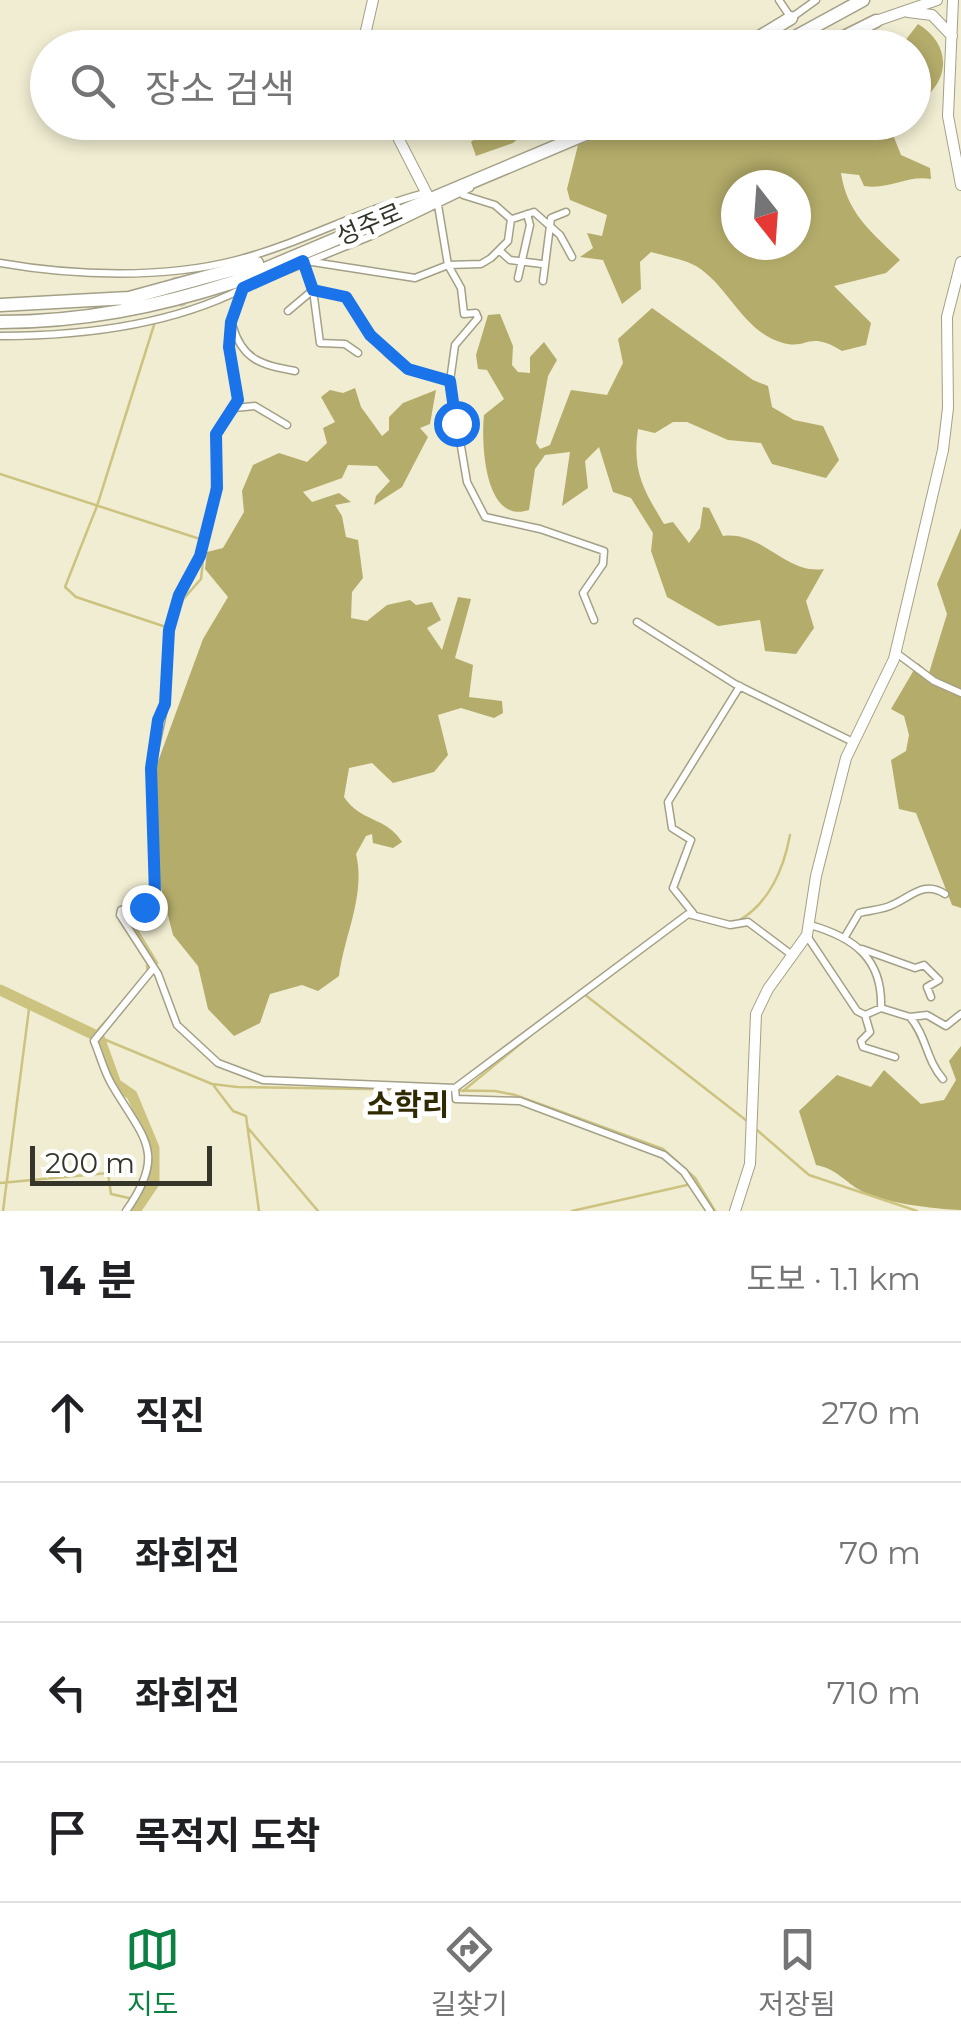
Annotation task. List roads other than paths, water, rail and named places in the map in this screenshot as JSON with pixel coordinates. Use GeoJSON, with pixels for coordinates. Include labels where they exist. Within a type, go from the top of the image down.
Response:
{"type":"FeatureCollection","features":[{"type":"Feature","properties":{"kind":"highway"},"geometry":{"type":"LineString","coordinates":[[800,30],[863,0]]}},
{"type":"Feature","properties":{"kind":"highway"},"geometry":{"type":"LineString","coordinates":[[805,30],[846,6]]}},
{"type":"Feature","properties":{"kind":"highway"},"geometry":{"type":"LineString","coordinates":[[771,30],[791,18]]}},
{"type":"Feature","properties":{"kind":"highway"},"geometry":{"type":"LineString","coordinates":[[858,30],[876,21]]}},
{"type":"Feature","properties":{"kind":"highway","name":"성주로"},"geometry":{"type":"LineString","coordinates":[[0,305],[105,301],[189,285],[431,199],[560,140]]}},
{"type":"Feature","properties":{"kind":"highway","name":"성주로"},"geometry":{"type":"LineString","coordinates":[[0,322],[60,321],[169,302],[301,257],[570,140]]}},
{"type":"Feature","properties":{"kind":"street"},"geometry":{"type":"LineString","coordinates":[[366,30],[373,0]]}},
{"type":"Feature","properties":{"kind":"street"},"geometry":{"type":"LineString","coordinates":[[779,0],[791,18],[816,0]]}},
{"type":"Feature","properties":{"kind":"street"},"geometry":{"type":"LineString","coordinates":[[863,0],[876,21],[936,0]]}},
{"type":"Feature","properties":{"kind":"street"},"geometry":{"type":"LineString","coordinates":[[953,0],[948,116],[961,185]]}},
{"type":"Feature","properties":{"kind":"street"},"geometry":{"type":"LineString","coordinates":[[903,12],[932,15],[952,36]]}},
{"type":"Feature","properties":{"kind":"street"},"geometry":{"type":"LineString","coordinates":[[400,140],[431,199],[448,265],[460,288],[464,314],[476,312],[478,318],[456,345],[450,381],[467,482],[486,517],[540,529],[604,551],[603,564],[584,593],[594,620]]}},
{"type":"Feature","properties":{"kind":"street"},"geometry":{"type":"LineString","coordinates":[[463,194],[482,176]]}},
{"type":"Feature","properties":{"kind":"street"},"geometry":{"type":"LineString","coordinates":[[0,263],[53,271],[174,273],[258,254],[373,206],[463,194],[495,204],[511,219]]}},
{"type":"Feature","properties":{"kind":"street"},"geometry":{"type":"LineString","coordinates":[[511,219],[534,212],[567,243],[572,257]]}},
{"type":"Feature","properties":{"kind":"street"},"geometry":{"type":"LineString","coordinates":[[543,282],[550,218],[566,212]]}},
{"type":"Feature","properties":{"kind":"street"},"geometry":{"type":"LineString","coordinates":[[518,278],[530,226],[527,214]]}},
{"type":"Feature","properties":{"kind":"street"},"geometry":{"type":"LineString","coordinates":[[0,336],[88,332],[184,310],[243,288],[301,257],[405,279],[448,265],[481,264],[508,241],[511,219]]}},
{"type":"Feature","properties":{"kind":"street"},"geometry":{"type":"LineString","coordinates":[[500,251],[523,263],[542,264]]}},
{"type":"Feature","properties":{"kind":"street"},"geometry":{"type":"LineString","coordinates":[[301,257],[313,290],[320,342],[345,344],[358,353]]}},
{"type":"Feature","properties":{"kind":"street"},"geometry":{"type":"LineString","coordinates":[[734,1211],[747,1183],[756,1014],[808,930],[838,781],[895,652],[943,450],[948,408],[947,318],[961,262]]}},
{"type":"Feature","properties":{"kind":"street"},"geometry":{"type":"LineString","coordinates":[[243,288],[231,322],[229,347],[238,390],[216,434],[217,488],[200,556],[179,595],[169,630],[165,704],[158,720],[151,768],[154,899],[120,915],[152,966],[177,1025],[189,1041],[237,1072],[263,1080],[455,1088],[680,916],[694,914],[730,925],[748,922],[793,956]]}},
{"type":"Feature","properties":{"kind":"street"},"geometry":{"type":"LineString","coordinates":[[288,311],[313,290]]}},
{"type":"Feature","properties":{"kind":"street"},"geometry":{"type":"LineString","coordinates":[[313,290],[346,297],[370,335],[408,369],[450,381]]}},
{"type":"Feature","properties":{"kind":"street"},"geometry":{"type":"LineString","coordinates":[[231,322],[243,353],[257,363],[295,371]]}},
{"type":"Feature","properties":{"kind":"street"},"geometry":{"type":"LineString","coordinates":[[232,408],[255,406],[287,425]]}},
{"type":"Feature","properties":{"kind":"street"},"geometry":{"type":"LineString","coordinates":[[638,622],[740,686],[854,742]]}},
{"type":"Feature","properties":{"kind":"street"},"geometry":{"type":"LineString","coordinates":[[895,652],[961,693]]}},
{"type":"Feature","properties":{"kind":"street"},"geometry":{"type":"LineString","coordinates":[[694,914],[673,888],[691,840],[672,828],[668,802],[740,686]]}},
{"type":"Feature","properties":{"kind":"street"},"geometry":{"type":"LineString","coordinates":[[846,935],[860,913],[890,906],[915,891],[934,888],[945,894]]}},
{"type":"Feature","properties":{"kind":"street"},"geometry":{"type":"LineString","coordinates":[[808,930],[846,935],[862,948],[916,968],[924,965],[938,974],[939,980],[927,986],[931,997]]}},
{"type":"Feature","properties":{"kind":"street"},"geometry":{"type":"LineString","coordinates":[[808,930],[837,985],[865,1015],[870,1032],[861,1041],[863,1048],[894,1057]]}},
{"type":"Feature","properties":{"kind":"street"},"geometry":{"type":"LineString","coordinates":[[862,948],[879,988],[881,1008]]}},
{"type":"Feature","properties":{"kind":"street"},"geometry":{"type":"LineString","coordinates":[[129,1208],[148,1175],[146,1137],[109,1081],[94,1041],[130,1003],[152,966]]}},
{"type":"Feature","properties":{"kind":"street"},"geometry":{"type":"LineString","coordinates":[[865,1015],[881,1008],[910,1018],[927,1014],[946,1026],[961,1014]]}},
{"type":"Feature","properties":{"kind":"street"},"geometry":{"type":"LineString","coordinates":[[910,1018],[928,1043],[931,1066],[943,1079]]}},
{"type":"Feature","properties":{"kind":"street"},"geometry":{"type":"LineString","coordinates":[[455,1088],[456,1099],[520,1102],[664,1156],[684,1172],[710,1211]]}},
{"type":"Feature","properties":{"kind":"waterway"},"geometry":{"type":"LineString","coordinates":[[154,325],[97,506],[65,587],[76,597],[163,626]]}},
{"type":"Feature","properties":{"kind":"waterway"},"geometry":{"type":"LineString","coordinates":[[0,474],[200,539]]}},
{"type":"Feature","properties":{"kind":"waterway"},"geometry":{"type":"LineString","coordinates":[[178,605],[201,579],[203,560]]}},
{"type":"Feature","properties":{"kind":"waterway"},"geometry":{"type":"LineString","coordinates":[[738,921],[758,905],[773,884],[790,835]]}},
{"type":"Feature","properties":{"kind":"waterway"},"geometry":{"type":"LineString","coordinates":[[148,973],[147,966],[157,963],[127,914],[157,905],[158,890]]}},
{"type":"Feature","properties":{"kind":"waterway"},"geometry":{"type":"LineString","coordinates":[[0,990],[99,1037],[116,1084],[132,1095],[154,1148],[154,1183],[135,1211]]}},
{"type":"Feature","properties":{"kind":"waterway"},"geometry":{"type":"LineString","coordinates":[[584,994],[747,1121]]}},
{"type":"Feature","properties":{"kind":"waterway"},"geometry":{"type":"LineString","coordinates":[[3,1211],[30,1001]]}},
{"type":"Feature","properties":{"kind":"waterway"},"geometry":{"type":"LineString","coordinates":[[95,1033],[117,1009]]}},
{"type":"Feature","properties":{"kind":"waterway"},"geometry":{"type":"LineString","coordinates":[[463,1091],[530,1036]]}},
{"type":"Feature","properties":{"kind":"waterway"},"geometry":{"type":"LineString","coordinates":[[101,1038],[212,1084],[495,1091],[515,1095],[663,1149],[695,1178],[715,1211]]}},
{"type":"Feature","properties":{"kind":"waterway"},"geometry":{"type":"LineString","coordinates":[[214,1086],[233,1111],[246,1116],[259,1211]]}},
{"type":"Feature","properties":{"kind":"waterway"},"geometry":{"type":"LineString","coordinates":[[248,1128],[318,1211]]}},
{"type":"Feature","properties":{"kind":"waterway"},"geometry":{"type":"LineString","coordinates":[[757,1130],[809,1175],[917,1211]]}},
{"type":"Feature","properties":{"kind":"waterway"},"geometry":{"type":"LineString","coordinates":[[0,1183],[108,1173],[111,1194],[142,1201]]}},
{"type":"Feature","properties":{"kind":"waterway"},"geometry":{"type":"LineString","coordinates":[[572,1211],[687,1185]]}},
{"type":"Feature","properties":{"kind":"tunnel"},"geometry":{"type":"LineString","coordinates":[[175,277],[183,306]]}},
{"type":"Feature","properties":{"kind":"district","name":"소학리"},"geometry":{"type":"Point","coordinates":[408,1104]}}]}
